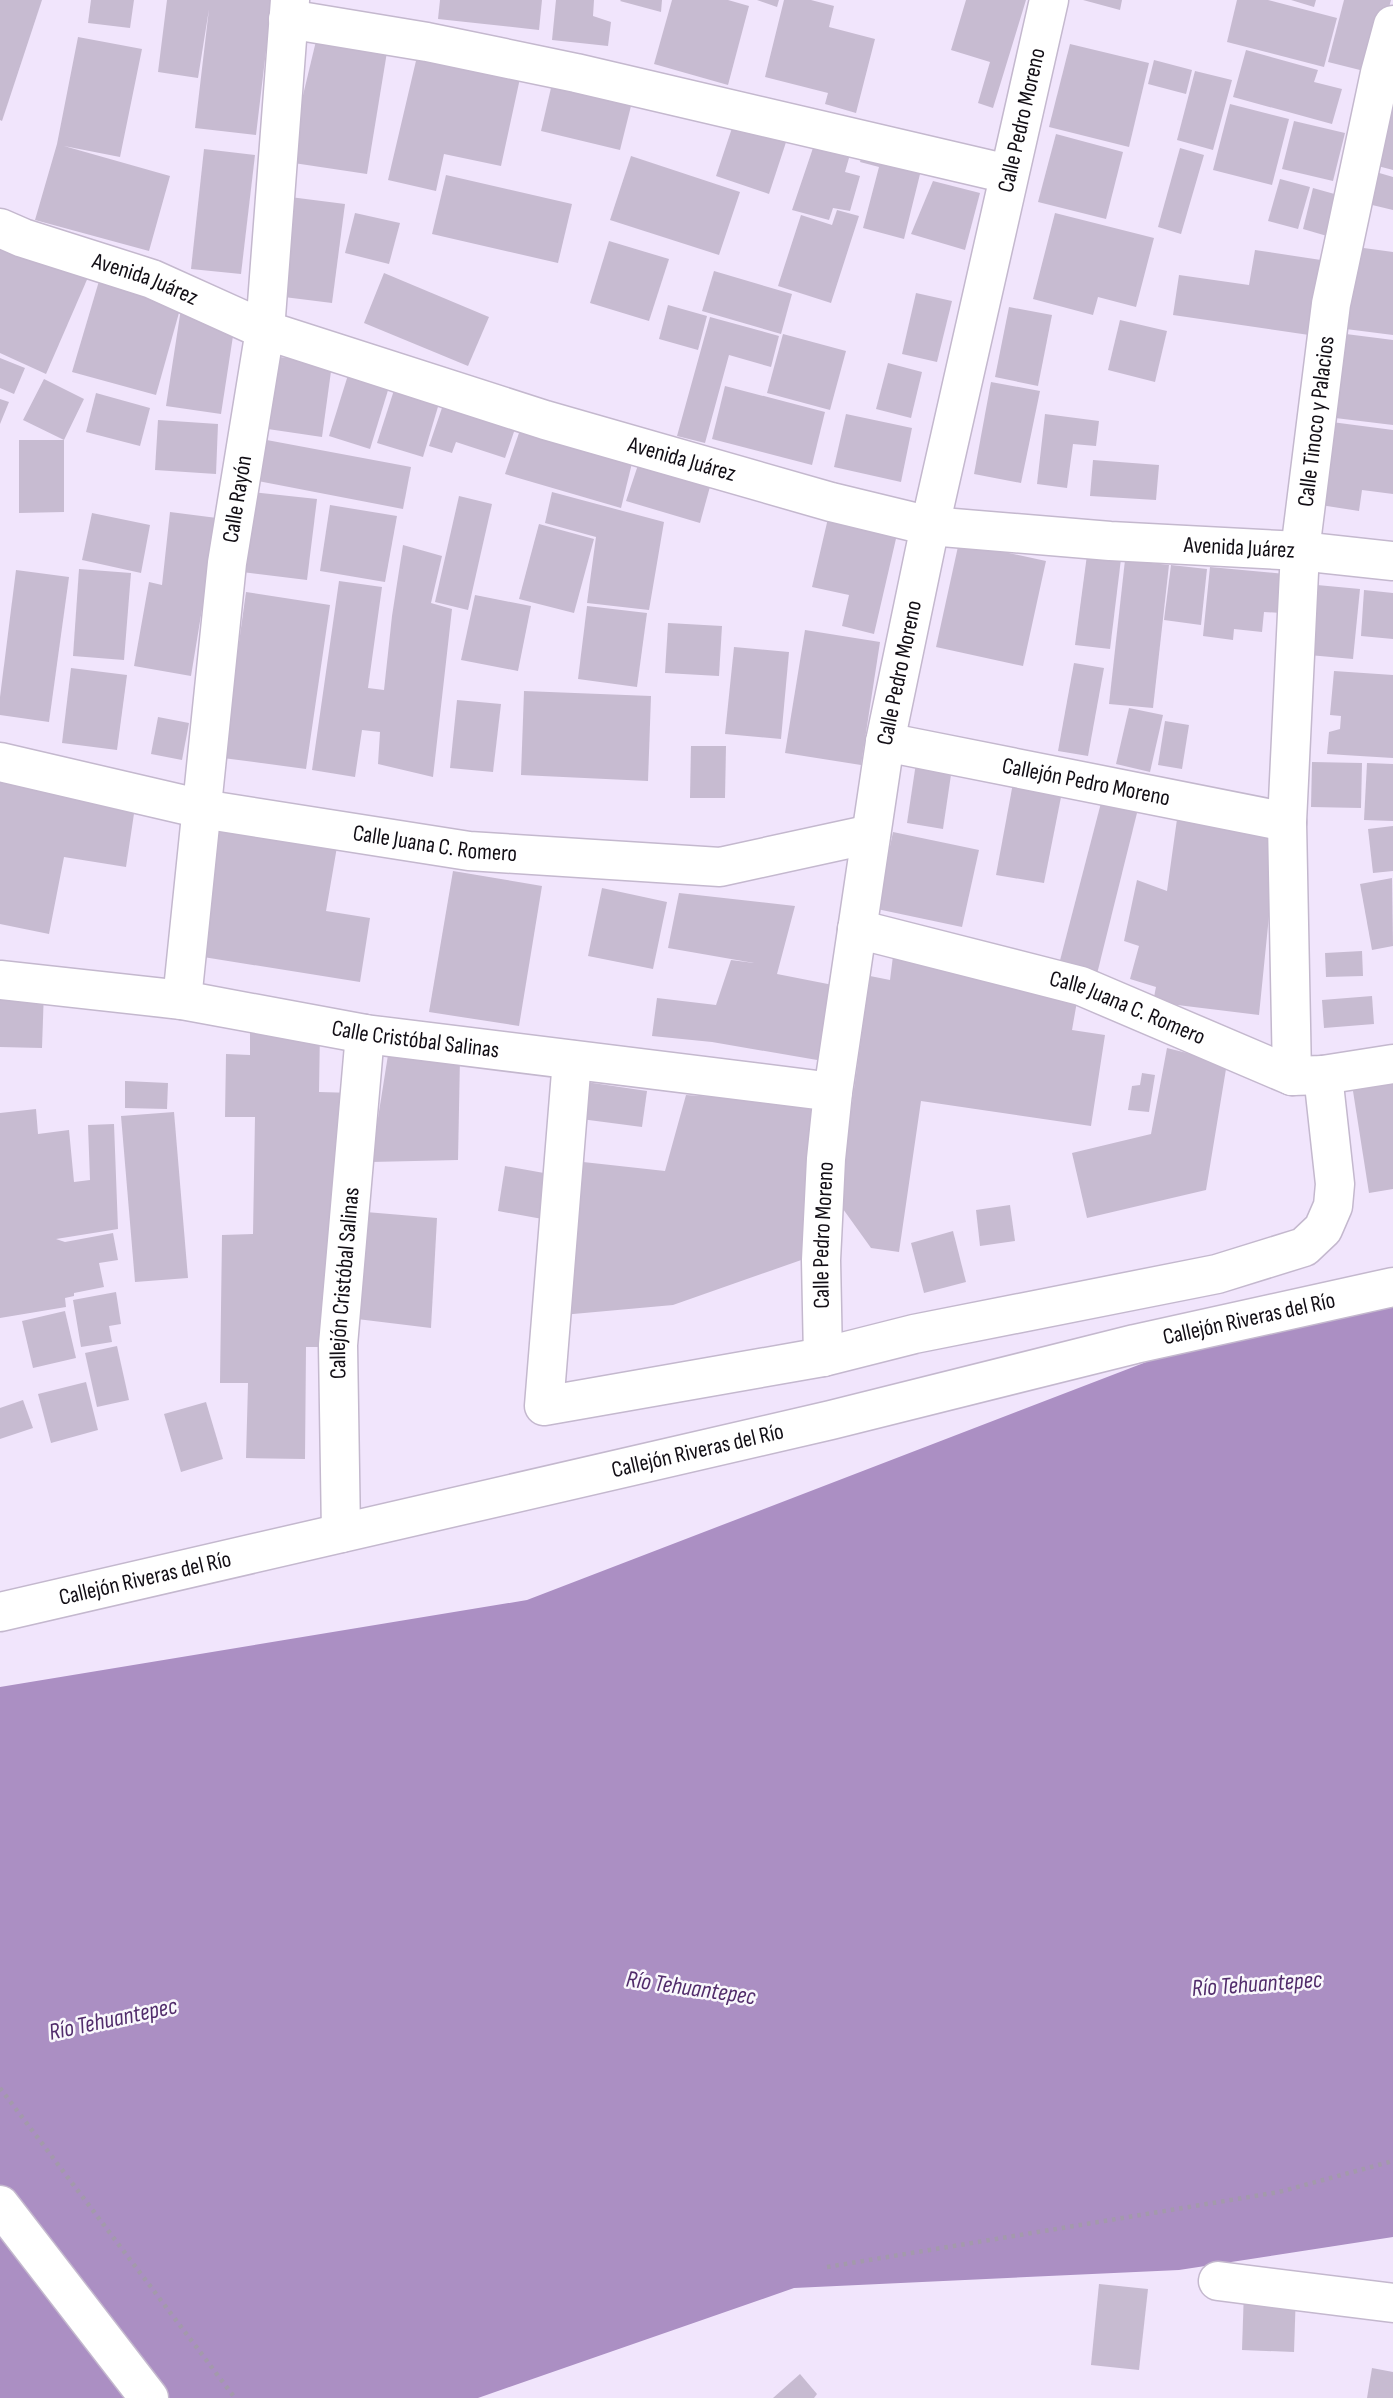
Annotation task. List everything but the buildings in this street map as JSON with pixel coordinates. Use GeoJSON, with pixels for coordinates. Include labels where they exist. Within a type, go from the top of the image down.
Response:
{"type":"FeatureCollection","features":[{"type":"Feature","properties":{"kind":"street","name":"Calle Pedro Moreno"},"geometry":{"type":"LineString","coordinates":[[823,1357],[821,1260],[826,1159],[833,1092],[885,742],[930,526],[1049,0]]}},
{"type":"Feature","properties":{"kind":"street"},"geometry":{"type":"LineString","coordinates":[[289,9],[1008,174]]}},
{"type":"Feature","properties":{"kind":"street","name":"Calle Rayón"},"geometry":{"type":"LineString","coordinates":[[182,1000],[227,563],[265,330],[289,9]]}},
{"type":"Feature","properties":{"kind":"street","name":"Calle Tinoco y Palacios"},"geometry":{"type":"LineString","coordinates":[[572,1060],[544,1406],[823,1357],[914,1334],[1217,1274],[1304,1247],[1323,1229],[1333,1206],[1335,1184],[1308,1075],[1287,822],[1300,551],[1331,304],[1380,73],[1393,25]]}},
{"type":"Feature","properties":{"kind":"street","name":"Avenida Juárez"},"geometry":{"type":"LineString","coordinates":[[0,228],[23,238],[152,279],[265,330],[545,420],[831,502],[930,526],[1110,541],[1300,551],[1393,561]]}},
{"type":"Feature","properties":{"kind":"street","name":"Callejón Pedro Moreno"},"geometry":{"type":"LineString","coordinates":[[885,742],[1287,822]]}},
{"type":"Feature","properties":{"kind":"street","name":"Calle Juana C. Romero"},"geometry":{"type":"LineString","coordinates":[[0,762],[202,810],[469,851],[720,867],[871,834]]}},
{"type":"Feature","properties":{"kind":"street","name":"Calle Juana C. Romero"},"geometry":{"type":"LineString","coordinates":[[857,929],[1081,986],[1308,1075]]}},
{"type":"Feature","properties":{"kind":"street","name":"Calle Cristóbal Salinas"},"geometry":{"type":"LineString","coordinates":[[0,980],[182,1000],[365,1034],[833,1092]]}},
{"type":"Feature","properties":{"kind":"street","name":"Callejón Cristóbal Salinas"},"geometry":{"type":"LineString","coordinates":[[341,1533],[338,1345],[365,1034]]}},
{"type":"Feature","properties":{"kind":"street"},"geometry":{"type":"LineString","coordinates":[[1308,1075],[1393,1064]]}},
{"type":"Feature","properties":{"kind":"street","name":"Callejón Riveras del Río"},"geometry":{"type":"LineString","coordinates":[[0,1612],[831,1420],[1135,1344],[1393,1287]]}},
{"type":"Feature","properties":{"kind":"street"},"geometry":{"type":"LineString","coordinates":[[0,2205],[149,2398]]}},
{"type":"Feature","properties":{"kind":"street"},"geometry":{"type":"LineString","coordinates":[[1218,2281],[1393,2303]]}},
{"type":"Feature","properties":{"kind":"path"},"geometry":{"type":"LineString","coordinates":[[0,2088],[235,2398]]}},
{"type":"Feature","properties":{"kind":"path"},"geometry":{"type":"LineString","coordinates":[[827,2267],[1279,2192],[1393,2161]]}},
{"type":"Feature","properties":{"kind":"water","name":"Río Tehuantepec"},"geometry":{"type":"Polygon","coordinates":[[[1393,1277],[1393,2237],[1179,2270],[794,2288],[478,2398],[0,2398],[0,1687],[527,1600],[1318,1296],[1393,1277]]]}}]}
